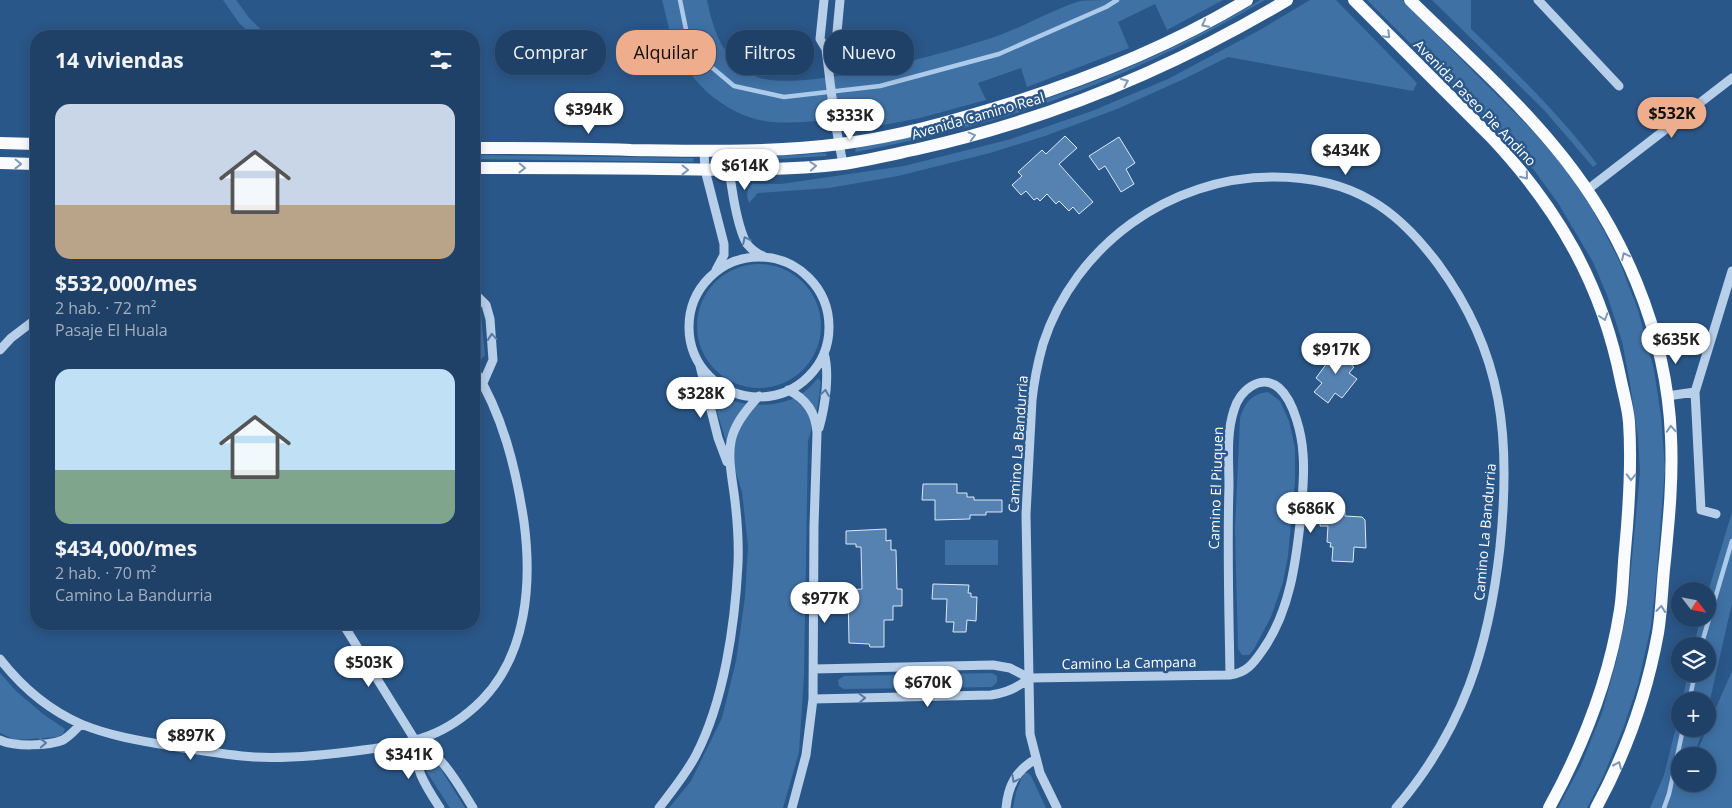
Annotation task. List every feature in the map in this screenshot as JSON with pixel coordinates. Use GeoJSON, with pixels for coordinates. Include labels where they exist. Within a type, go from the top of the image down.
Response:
{"type":"FeatureCollection","features":[{"type":"Feature","properties":{"kind":"main road","name":"Avenida Camino Real"},"geometry":{"type":"LineString","coordinates":[[480,148],[727,151],[838,144],[931,126],[987,111],[1057,88],[1110,68],[1166,43],[1217,18],[1247,0]]}},
{"type":"Feature","properties":{"kind":"main road","name":"Avenida Camino Real"},"geometry":{"type":"LineString","coordinates":[[480,168],[729,170],[787,168],[843,164],[942,144],[1023,121],[1080,101],[1196,50],[1287,0]]}},
{"type":"Feature","properties":{"kind":"main road","name":"Avenida Paseo Pie Andino"},"geometry":{"type":"LineString","coordinates":[[1354,0],[1490,136],[1510,157],[1543,198],[1567,235],[1588,277],[1599,302],[1616,357],[1629,420],[1631,478],[1620,610],[1607,669],[1590,724],[1578,753],[1549,808]]}},
{"type":"Feature","properties":{"kind":"main road","name":"Avenida Paseo Pie Andino"},"geometry":{"type":"LineString","coordinates":[[1410,0],[1556,147],[1610,228],[1635,278],[1654,331],[1667,396],[1671,438],[1671,500],[1658,631],[1637,716],[1616,769],[1596,808]]}},
{"type":"Feature","properties":{"kind":"main road"},"geometry":{"type":"LineString","coordinates":[[0,144],[30,144]]}},
{"type":"Feature","properties":{"kind":"main road"},"geometry":{"type":"LineString","coordinates":[[0,164],[30,164]]}},
{"type":"Feature","properties":{"kind":"street"},"geometry":{"type":"LineString","coordinates":[[824,0],[820,39],[824,46]]}},
{"type":"Feature","properties":{"kind":"street"},"geometry":{"type":"LineString","coordinates":[[837,30],[840,0]]}},
{"type":"Feature","properties":{"kind":"street"},"geometry":{"type":"LineString","coordinates":[[1538,0],[1619,86]]}},
{"type":"Feature","properties":{"kind":"street"},"geometry":{"type":"LineString","coordinates":[[828,75],[838,144],[843,164]]}},
{"type":"Feature","properties":{"kind":"street"},"geometry":{"type":"LineString","coordinates":[[1586,190],[1732,78]]}},
{"type":"Feature","properties":{"kind":"street"},"geometry":{"type":"LineString","coordinates":[[659,808],[696,756],[713,712],[726,665],[738,565],[737,517],[729,467],[718,438],[690,332],[695,300],[722,260],[724,244],[705,170],[704,151]]}},
{"type":"Feature","properties":{"kind":"street"},"geometry":{"type":"LineString","coordinates":[[699,362],[712,378],[729,390],[739,394],[769,396],[797,385],[813,371],[824,353],[829,330],[826,306],[819,290],[808,276],[788,263],[765,257],[750,248],[744,236],[729,170],[727,151]]}},
{"type":"Feature","properties":{"kind":"street","name":"Camino La Bandurria"},"geometry":{"type":"LineString","coordinates":[[1057,808],[1036,759],[1030,734],[1026,514],[1032,400],[1034,382],[1043,344],[1059,306],[1070,288],[1095,256],[1122,230],[1152,210],[1187,193],[1225,182],[1263,177],[1315,181],[1348,189],[1374,202],[1400,222],[1430,254],[1454,289],[1472,321],[1491,370],[1499,399],[1504,434],[1504,485],[1498,569],[1491,612],[1479,660],[1462,704],[1441,745],[1415,784],[1396,808]]}},
{"type":"Feature","properties":{"kind":"street"},"geometry":{"type":"LineString","coordinates":[[713,274],[743,259],[765,257]]}},
{"type":"Feature","properties":{"kind":"street"},"geometry":{"type":"LineString","coordinates":[[1716,514],[1701,510],[1696,392],[1732,271]]}},
{"type":"Feature","properties":{"kind":"street"},"geometry":{"type":"LineString","coordinates":[[480,299],[486,305],[490,318],[493,360],[483,383]]}},
{"type":"Feature","properties":{"kind":"street"},"geometry":{"type":"LineString","coordinates":[[0,350],[11,338],[30,324]]}},
{"type":"Feature","properties":{"kind":"street"},"geometry":{"type":"LineString","coordinates":[[817,433],[822,416],[827,377],[824,353]]}},
{"type":"Feature","properties":{"kind":"street"},"geometry":{"type":"LineString","coordinates":[[0,659],[22,684],[37,697],[65,716],[81,724],[128,738],[211,752],[254,757],[328,754],[415,740],[430,736],[458,720],[471,710],[492,688],[509,660],[516,643],[525,607],[528,572],[520,496],[507,443],[496,410],[480,378]]}},
{"type":"Feature","properties":{"kind":"street","name":"Camino El Piuquen"},"geometry":{"type":"LineString","coordinates":[[1264,383],[1275,385],[1283,393],[1296,418],[1302,442],[1303,490],[1297,548],[1288,593],[1276,627],[1267,644],[1251,666],[1241,673],[1230,675],[1227,544],[1230,432],[1233,411],[1238,399],[1249,387],[1264,383]]}},
{"type":"Feature","properties":{"kind":"street"},"geometry":{"type":"LineString","coordinates":[[788,390],[796,394],[809,406],[816,423],[817,433],[814,526],[813,699],[806,755],[792,808]]}},
{"type":"Feature","properties":{"kind":"street"},"geometry":{"type":"LineString","coordinates":[[1667,396],[1696,392]]}},
{"type":"Feature","properties":{"kind":"street"},"geometry":{"type":"LineString","coordinates":[[729,467],[730,445],[735,429],[742,416],[759,396]]}},
{"type":"Feature","properties":{"kind":"street"},"geometry":{"type":"LineString","coordinates":[[347,630],[415,740],[433,752],[447,767],[473,808]]}},
{"type":"Feature","properties":{"kind":"street","name":"Camino La Campana"},"geometry":{"type":"LineString","coordinates":[[814,669],[993,665],[1010,668],[1029,678],[1230,675]]}},
{"type":"Feature","properties":{"kind":"street"},"geometry":{"type":"LineString","coordinates":[[813,699],[991,695],[1011,690],[1029,678]]}},
{"type":"Feature","properties":{"kind":"street"},"geometry":{"type":"LineString","coordinates":[[0,740],[18,745],[56,742],[66,738],[81,724]]}},
{"type":"Feature","properties":{"kind":"street"},"geometry":{"type":"LineString","coordinates":[[415,740],[418,769],[422,780],[440,808]]}},
{"type":"Feature","properties":{"kind":"street"},"geometry":{"type":"LineString","coordinates":[[1006,808],[1010,788],[1016,775],[1022,768],[1036,759]]}},
{"type":"Feature","properties":{"kind":"shaded area"},"geometry":{"type":"Polygon","coordinates":[[[223,0],[236,0],[250,19],[262,30],[247,30],[239,23],[223,0]]]}},
{"type":"Feature","properties":{"kind":"shaded area"},"geometry":{"type":"Polygon","coordinates":[[[662,0],[707,0],[715,30],[670,30],[662,0]]]}},
{"type":"Feature","properties":{"kind":"shaded area"},"geometry":{"type":"Polygon","coordinates":[[[1223,0],[1167,30],[1155,4],[1118,22],[1129,48],[1027,87],[1021,68],[978,83],[986,100],[920,118],[852,131],[850,117],[801,122],[758,120],[731,109],[706,91],[691,75],[716,75],[716,33],[726,50],[726,75],[753,75],[772,80],[801,80],[841,75],[914,75],[914,60],[1000,35],[1080,1],[1223,0]]]}},
{"type":"Feature","properties":{"kind":"shaded area"},"geometry":{"type":"Polygon","coordinates":[[[1260,0],[1265,0],[1172,50],[1074,93],[969,127],[856,152],[855,150],[856,148],[909,137],[1013,110],[1065,92],[1165,51],[1213,27],[1260,0]]]}},
{"type":"Feature","properties":{"kind":"shaded area"},"geometry":{"type":"Polygon","coordinates":[[[1310,0],[1336,0],[1417,83],[1413,91],[1228,57],[1117,109],[1045,136],[990,153],[898,176],[829,188],[758,193],[749,203],[747,198],[747,193],[752,184],[781,184],[904,166],[1011,139],[1092,111],[1168,79],[1258,31],[1310,0]]]}},
{"type":"Feature","properties":{"kind":"shaded area"},"geometry":{"type":"Polygon","coordinates":[[[1367,0],[1402,0],[1533,131],[1567,171],[1592,209],[1619,260],[1638,310],[1654,370],[1661,416],[1665,468],[1656,582],[1651,626],[1638,684],[1623,729],[1603,777],[1587,808],[1558,808],[1581,765],[1602,713],[1627,611],[1640,472],[1638,437],[1622,341],[1607,295],[1593,262],[1558,203],[1534,170],[1367,0]]]}},
{"type":"Feature","properties":{"kind":"shaded area"},"geometry":{"type":"Polygon","coordinates":[[[1432,0],[1471,0],[1471,29],[1553,111],[1597,164],[1593,167],[1544,110],[1432,0]]]}},
{"type":"Feature","properties":{"kind":"shaded area"},"geometry":{"type":"Polygon","coordinates":[[[825,153],[826,156],[734,161],[734,159],[825,153]]]}},
{"type":"Feature","properties":{"kind":"shaded area"},"geometry":{"type":"Polygon","coordinates":[[[480,155],[693,158],[693,162],[480,159],[480,155]]]}},
{"type":"Feature","properties":{"kind":"shaded area"},"geometry":{"type":"Polygon","coordinates":[[[759,264],[783,269],[794,274],[803,282],[811,291],[816,302],[821,326],[816,350],[811,361],[803,370],[794,378],[783,383],[759,388],[735,383],[724,378],[715,370],[707,361],[702,350],[697,326],[702,302],[707,291],[715,282],[724,274],[735,269],[759,264]]]}},
{"type":"Feature","properties":{"kind":"shaded area"},"geometry":{"type":"Polygon","coordinates":[[[480,314],[481,315],[485,355],[480,361],[480,314]]]}},
{"type":"Feature","properties":{"kind":"shaded area"},"geometry":{"type":"Polygon","coordinates":[[[818,378],[821,382],[817,410],[808,441],[804,676],[799,752],[783,808],[669,808],[691,781],[722,718],[736,661],[745,597],[748,546],[742,492],[711,393],[745,404],[781,403],[797,397],[818,378]]]}},
{"type":"Feature","properties":{"kind":"shaded area"},"geometry":{"type":"Polygon","coordinates":[[[1268,392],[1280,401],[1289,421],[1295,448],[1295,481],[1288,556],[1283,582],[1271,617],[1254,649],[1249,655],[1242,655],[1238,649],[1235,529],[1240,418],[1244,408],[1253,397],[1268,392]]]}},
{"type":"Feature","properties":{"kind":"shaded area"},"geometry":{"type":"Polygon","coordinates":[[[1732,512],[1732,603],[1716,674],[1716,637],[1696,637],[1698,628],[1716,628],[1716,582],[1711,582],[1732,512]]]}},
{"type":"Feature","properties":{"kind":"shaded area"},"geometry":{"type":"Polygon","coordinates":[[[945,540],[998,540],[998,565],[945,565],[945,540]]]}},
{"type":"Feature","properties":{"kind":"shaded area"},"geometry":{"type":"Polygon","coordinates":[[[1732,671],[1732,808],[1650,808],[1664,775],[1671,747],[1671,792],[1716,792],[1716,747],[1699,747],[1703,737],[1716,737],[1716,708],[1732,671]]]}},
{"type":"Feature","properties":{"kind":"shaded area"},"geometry":{"type":"Polygon","coordinates":[[[0,673],[16,691],[43,714],[65,729],[63,734],[57,737],[15,740],[0,733],[0,673]]]}},
{"type":"Feature","properties":{"kind":"shaded area"},"geometry":{"type":"Polygon","coordinates":[[[992,673],[997,676],[997,682],[992,687],[844,689],[839,686],[838,680],[844,676],[992,673]]]}},
{"type":"Feature","properties":{"kind":"shaded area"},"geometry":{"type":"Polygon","coordinates":[[[1686,682],[1714,682],[1712,692],[1684,692],[1686,682]]]}},
{"type":"Feature","properties":{"kind":"shaded area"},"geometry":{"type":"Polygon","coordinates":[[[1674,737],[1700,737],[1697,747],[1671,747],[1674,737]]]}},
{"type":"Feature","properties":{"kind":"shaded area"},"geometry":{"type":"Polygon","coordinates":[[[433,761],[437,763],[465,808],[450,808],[427,772],[428,763],[433,761]]]}},
{"type":"Feature","properties":{"kind":"shaded area"},"geometry":{"type":"Polygon","coordinates":[[[1024,773],[1028,773],[1031,776],[1046,808],[1013,808],[1016,792],[1024,773]]]}},
{"type":"Feature","properties":{"kind":"building"},"geometry":{"type":"Polygon","coordinates":[[[1065,136],[1077,148],[1059,164],[1093,202],[1079,214],[1073,207],[1069,211],[1059,201],[1056,204],[1047,194],[1040,201],[1037,198],[1034,200],[1026,191],[1021,195],[1012,185],[1022,176],[1018,172],[1042,150],[1046,154],[1065,136]]]}},
{"type":"Feature","properties":{"kind":"building"},"geometry":{"type":"Polygon","coordinates":[[[1119,137],[1135,163],[1126,169],[1134,184],[1121,192],[1105,166],[1099,170],[1089,156],[1119,137]]]}},
{"type":"Feature","properties":{"kind":"building"},"geometry":{"type":"Polygon","coordinates":[[[1339,343],[1354,354],[1348,362],[1354,367],[1349,373],[1357,379],[1342,398],[1335,393],[1328,403],[1314,392],[1322,383],[1316,378],[1327,363],[1325,361],[1339,343]]]}},
{"type":"Feature","properties":{"kind":"building"},"geometry":{"type":"Polygon","coordinates":[[[923,484],[957,484],[957,493],[967,493],[967,497],[974,497],[974,500],[1002,500],[1002,512],[970,515],[970,519],[935,520],[935,500],[922,500],[923,484]]]}},
{"type":"Feature","properties":{"kind":"building"},"geometry":{"type":"Polygon","coordinates":[[[1321,510],[1345,511],[1345,516],[1362,517],[1365,520],[1366,548],[1354,547],[1353,562],[1332,561],[1333,547],[1330,547],[1331,543],[1327,542],[1328,526],[1320,526],[1321,510]]]}},
{"type":"Feature","properties":{"kind":"building"},"geometry":{"type":"Polygon","coordinates":[[[886,529],[886,541],[891,540],[891,550],[896,550],[897,589],[902,589],[902,606],[893,606],[893,620],[884,620],[884,647],[870,647],[869,644],[849,643],[848,590],[862,589],[861,547],[856,547],[856,544],[846,544],[846,531],[886,529]]]}},
{"type":"Feature","properties":{"kind":"building"},"geometry":{"type":"Polygon","coordinates":[[[933,584],[969,585],[968,593],[971,593],[971,597],[977,597],[976,621],[967,620],[966,632],[953,632],[954,622],[946,622],[947,599],[932,599],[933,584]]]}},
{"type":"Feature","properties":{"kind":"waterway"},"geometry":{"type":"LineString","coordinates":[[680,0],[690,49],[734,86],[784,97],[880,86],[999,54],[1106,7],[1117,0]]}},
{"type":"Feature","properties":{"kind":"waterway"},"geometry":{"type":"LineString","coordinates":[[1704,637],[1732,541]]}},
{"type":"Feature","properties":{"kind":"waterway"},"geometry":{"type":"LineString","coordinates":[[1691,692],[1693,682]]}},
{"type":"Feature","properties":{"kind":"waterway"},"geometry":{"type":"LineString","coordinates":[[1664,808],[1669,794],[1681,737]]}}]}
